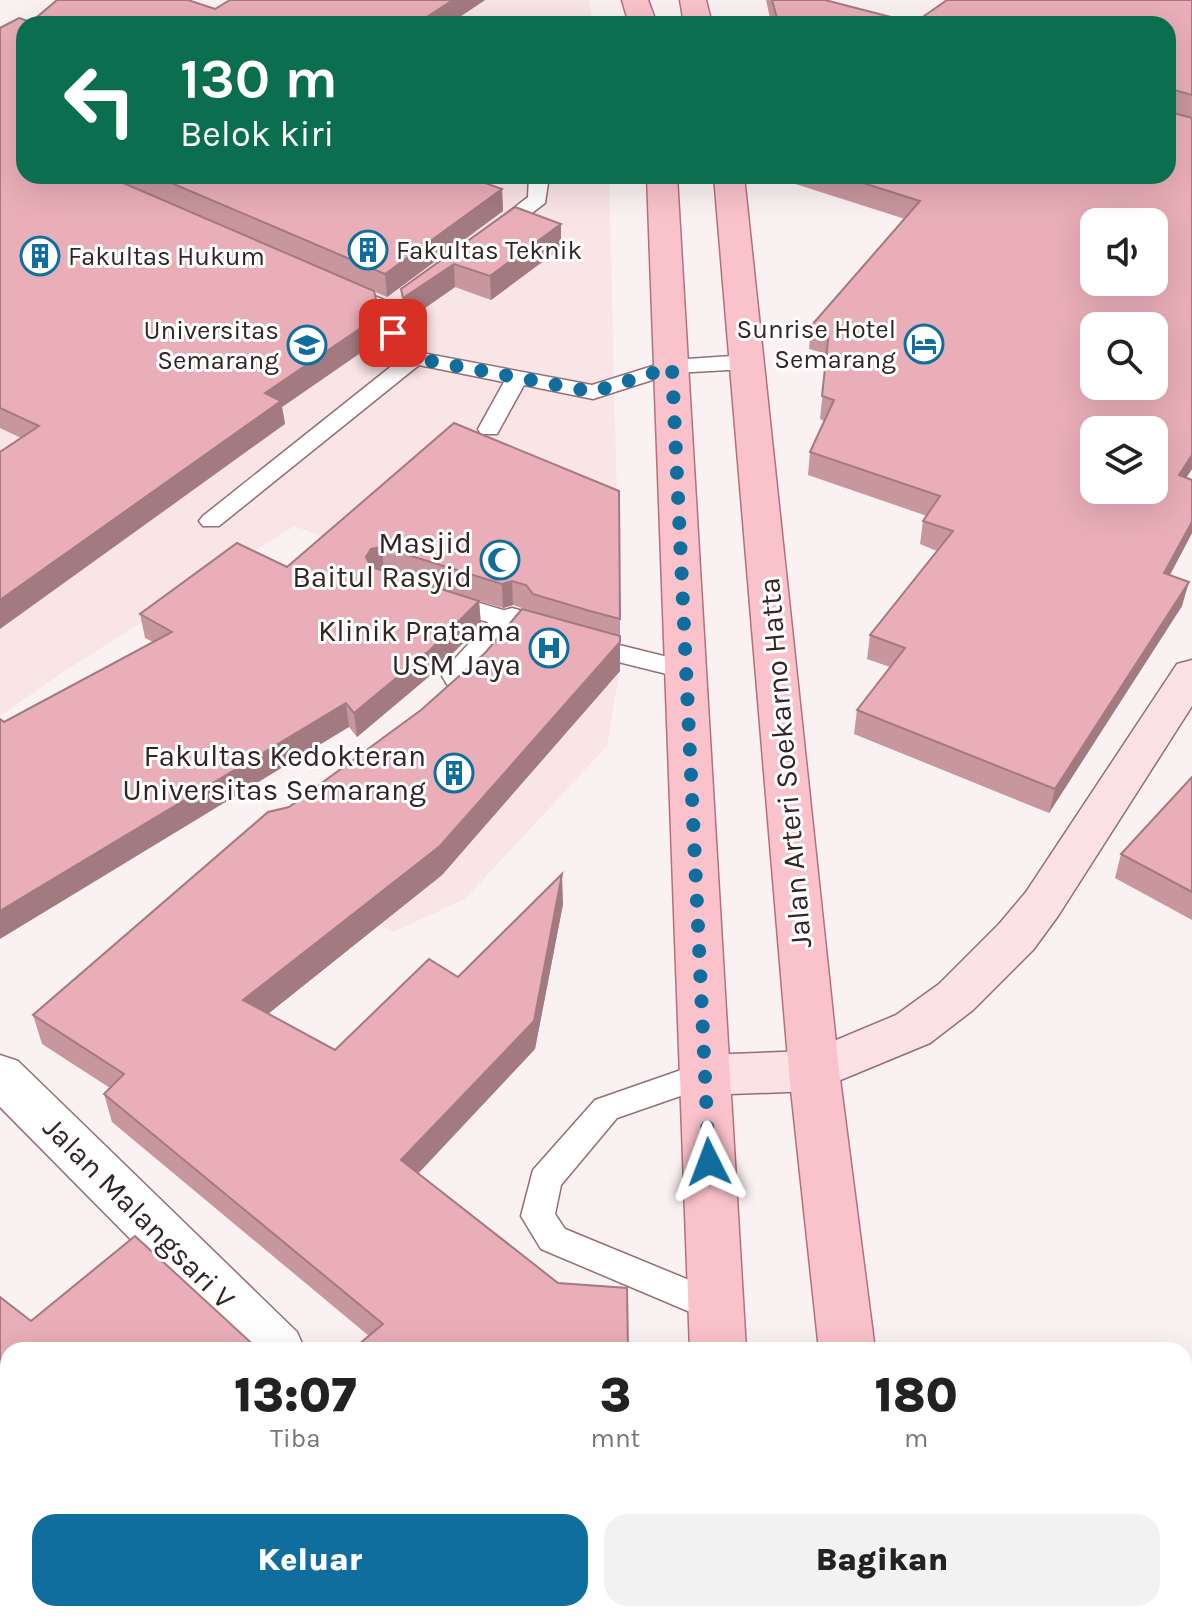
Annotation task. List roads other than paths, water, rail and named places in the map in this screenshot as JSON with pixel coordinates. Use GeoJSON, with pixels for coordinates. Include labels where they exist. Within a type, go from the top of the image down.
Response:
{"type":"FeatureCollection","features":[{"type":"Feature","properties":{"kind":"main road"},"geometry":{"type":"LineString","coordinates":[[662,184],[718,1342]]}},
{"type":"Feature","properties":{"kind":"main road","name":"Jalan Arteri Soekarno Hatta"},"geometry":{"type":"LineString","coordinates":[[730,184],[814,1071],[846,1342]]}},
{"type":"Feature","properties":{"kind":"street"},"geometry":{"type":"LineString","coordinates":[[434,702],[476,664],[512,621]]}},
{"type":"Feature","properties":{"kind":"street"},"geometry":{"type":"LineString","coordinates":[[704,1075],[814,1071],[913,1029],[956,997],[1016,937],[1075,857],[1191,679]]}},
{"type":"Feature","properties":{"kind":"street","name":"Jalan Malangsari V"},"geometry":{"type":"LineString","coordinates":[[0,1075],[269,1342]]}},
{"type":"Feature","properties":{"kind":"lane"},"geometry":{"type":"LineString","coordinates":[[478,244],[538,199],[539,184]]}},
{"type":"Feature","properties":{"kind":"lane"},"geometry":{"type":"LineString","coordinates":[[317,277],[396,304],[393,333],[415,358],[593,392],[672,367],[747,362]]}},
{"type":"Feature","properties":{"kind":"lane"},"geometry":{"type":"LineString","coordinates":[[211,521],[415,358]]}},
{"type":"Feature","properties":{"kind":"lane"},"geometry":{"type":"LineString","coordinates":[[489,429],[517,378]]}},
{"type":"Feature","properties":{"kind":"lane"},"geometry":{"type":"LineString","coordinates":[[426,595],[584,645],[687,670]]}},
{"type":"Feature","properties":{"kind":"lane"},"geometry":{"type":"LineString","coordinates":[[704,1075],[606,1109],[545,1180],[538,1216],[553,1239],[716,1307]]}},
{"type":"Feature","properties":{"kind":"place","name":"Fakultas Teknik"},"geometry":{"type":"Point","coordinates":[368,250]}},
{"type":"Feature","properties":{"kind":"place","name":"Fakultas Hukum"},"geometry":{"type":"Point","coordinates":[40,256]}},
{"type":"Feature","properties":{"kind":"place","name":"Sunrise Hotel Semarang"},"geometry":{"type":"Point","coordinates":[924,344]}},
{"type":"Feature","properties":{"kind":"place","name":"Universitas Semarang"},"geometry":{"type":"Point","coordinates":[307,345]}},
{"type":"Feature","properties":{"kind":"place","name":"Masjid Baitul Rasyid"},"geometry":{"type":"Point","coordinates":[500,560]}},
{"type":"Feature","properties":{"kind":"place","name":"Klinik Pratama USM Jaya"},"geometry":{"type":"Point","coordinates":[549,648]}},
{"type":"Feature","properties":{"kind":"place","name":"Fakultas Kedokteran Universitas Semarang"},"geometry":{"type":"Point","coordinates":[454,773]}}]}
